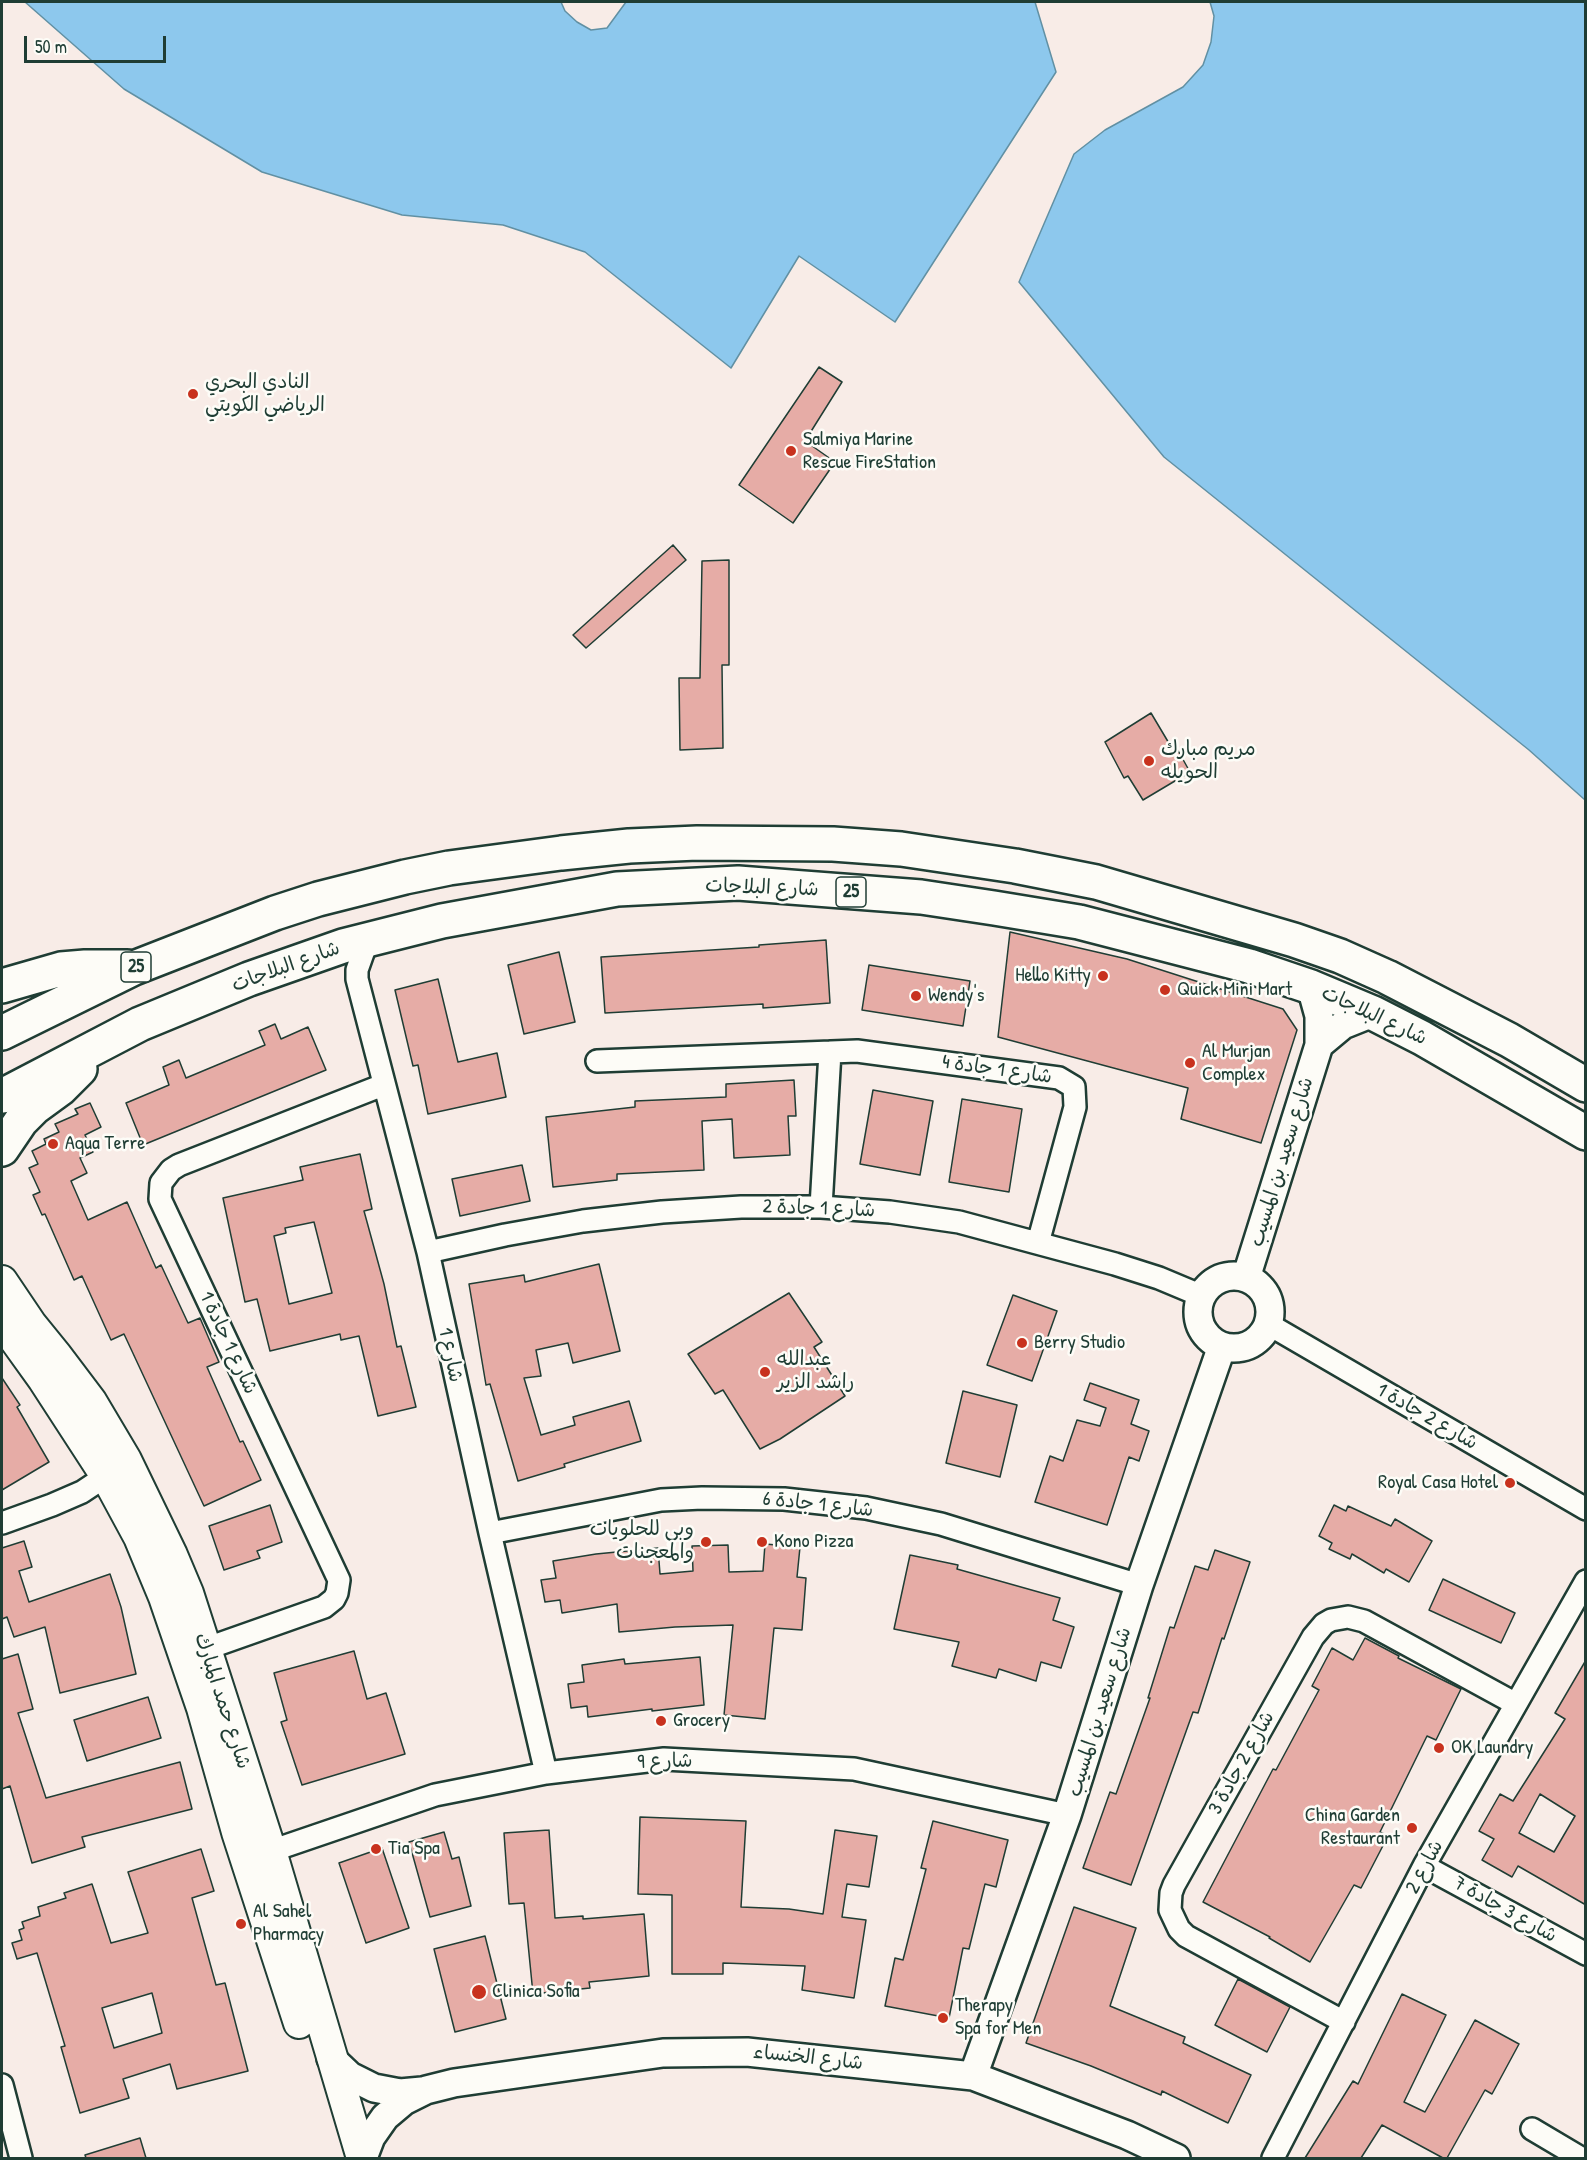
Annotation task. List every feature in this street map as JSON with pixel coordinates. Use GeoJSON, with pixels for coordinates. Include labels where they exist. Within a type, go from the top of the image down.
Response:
{"type":"FeatureCollection","features":[{"type":"Feature","properties":{"kind":"main road","name":"شارع البلاجات"},"geometry":{"type":"LineString","coordinates":[[2,1033],[134,968],[275,913],[361,887],[449,868],[561,853],[697,843],[765,842],[901,849],[1015,866],[1096,882],[1294,940],[1340,956],[1387,977],[1509,1040],[1586,1085]]}},
{"type":"Feature","properties":{"kind":"main road","name":"شارع البلاجات"},"geometry":{"type":"LineString","coordinates":[[2,1096],[140,1024],[249,979],[343,946],[442,921],[617,889],[738,883],[921,897],[1079,922],[1238,963],[1311,987],[1373,1013],[1422,1038],[1586,1133]]}},
{"type":"Feature","properties":{"kind":"main road"},"geometry":{"type":"LineString","coordinates":[[2,986],[61,969],[101,966],[134,968]]}},
{"type":"Feature","properties":{"kind":"main road"},"geometry":{"type":"LineString","coordinates":[[2,1149],[21,1120],[70,1079],[95,1048]]}},
{"type":"Feature","properties":{"kind":"main road","name":"شارع حمد المبارك"},"geometry":{"type":"LineString","coordinates":[[2,1281],[31,1324],[91,1401],[126,1460],[188,1593],[270,1851],[362,2158]]}},
{"type":"Feature","properties":{"kind":"main road","name":"شارع حمد المبارك"},"geometry":{"type":"LineString","coordinates":[[2,1322],[43,1379],[106,1476],[139,1537],[164,1597],[202,1708],[237,1832],[289,1987],[340,2158]]}},
{"type":"Feature","properties":{"kind":"street","name":"شارع 1"},"geometry":{"type":"LineString","coordinates":[[368,939],[357,970],[357,979],[428,1252],[546,1773]]}},
{"type":"Feature","properties":{"kind":"street","name":"شارع سعيد بن المسيب"},"geometry":{"type":"LineString","coordinates":[[1246,1278],[1319,1046],[1319,1016],[1311,987]]}},
{"type":"Feature","properties":{"kind":"street"},"geometry":{"type":"LineString","coordinates":[[1319,1046],[1344,1025],[1373,1013]]}},
{"type":"Feature","properties":{"kind":"street"},"geometry":{"type":"LineString","coordinates":[[821,1207],[830,1052]]}},
{"type":"Feature","properties":{"kind":"street","name":"شارع 1 جادة 4"},"geometry":{"type":"LineString","coordinates":[[597,1061],[874,1052],[1059,1078],[1074,1088],[1075,1107],[1038,1243]]}},
{"type":"Feature","properties":{"kind":"street","name":"شارع 1 جادة 1"},"geometry":{"type":"LineString","coordinates":[[206,1649],[324,1607],[334,1599],[339,1580],[160,1199],[161,1183],[171,1170],[179,1166],[383,1085]]}},
{"type":"Feature","properties":{"kind":"street","name":"شارع 1 جادة 2"},"geometry":{"type":"LineString","coordinates":[[428,1252],[583,1221],[662,1212],[741,1207],[821,1207],[890,1212],[959,1222],[1114,1264],[1159,1278],[1202,1296]]}},
{"type":"Feature","properties":{"kind":"street"},"geometry":{"type":"LineString","coordinates":[[1225,1277],[1246,1278],[1254,1282],[1266,1296],[1270,1315],[1268,1324],[1257,1340],[1249,1345],[1231,1348],[1222,1346],[1205,1334],[1200,1326],[1198,1316],[1202,1296],[1208,1287],[1225,1277]]}},
{"type":"Feature","properties":{"kind":"street","name":"شارع 2 جادة 1"},"geometry":{"type":"LineString","coordinates":[[1268,1324],[1586,1509]]}},
{"type":"Feature","properties":{"kind":"street","name":"شارع سعيد بن المسيب"},"geometry":{"type":"LineString","coordinates":[[973,2076],[1067,1815],[1139,1585],[1222,1346]]}},
{"type":"Feature","properties":{"kind":"street"},"geometry":{"type":"LineString","coordinates":[[2,1523],[72,1496],[106,1476]]}},
{"type":"Feature","properties":{"kind":"street","name":"شارع 1 جادة 6"},"geometry":{"type":"LineString","coordinates":[[490,1533],[661,1500],[733,1497],[784,1499],[866,1508],[941,1524],[1139,1585]]}},
{"type":"Feature","properties":{"kind":"street","name":"شارع 2"},"geometry":{"type":"LineString","coordinates":[[1273,2158],[1424,1866],[1586,1581]]}},
{"type":"Feature","properties":{"kind":"street","name":"شارع 2 جادة 3"},"geometry":{"type":"LineString","coordinates":[[1344,2022],[1186,1936],[1179,1929],[1170,1910],[1174,1885],[1313,1637],[1324,1624],[1340,1618],[1357,1618],[1516,1704]]}},
{"type":"Feature","properties":{"kind":"street","name":"شارع 9"},"geometry":{"type":"LineString","coordinates":[[270,1851],[435,1795],[546,1773],[664,1759],[854,1769],[1067,1815]]}},
{"type":"Feature","properties":{"kind":"street","name":"شارع 3 جادة 7"},"geometry":{"type":"LineString","coordinates":[[1424,1866],[1586,1954]]}},
{"type":"Feature","properties":{"kind":"street","name":"شارع الخنساء"},"geometry":{"type":"LineString","coordinates":[[331,2058],[350,2076],[374,2088],[400,2093],[663,2053],[747,2052],[973,2076],[1127,2135],[1176,2158]]}},
{"type":"Feature","properties":{"kind":"street"},"geometry":{"type":"LineString","coordinates":[[2,2085],[21,2158]]}},
{"type":"Feature","properties":{"kind":"street","name":"شارع الخنساء"},"geometry":{"type":"LineString","coordinates":[[362,2158],[371,2137],[385,2117],[404,2101],[426,2090]]}},
{"type":"Feature","properties":{"kind":"street"},"geometry":{"type":"LineString","coordinates":[[1532,2129],[1581,2158]]}},
{"type":"Feature","properties":{"kind":"water"},"geometry":{"type":"Polygon","coordinates":[[[25,2],[561,2],[565,11],[577,22],[591,30],[607,28],[626,2],[1035,2],[1056,72],[895,322],[799,256],[731,368],[585,252],[503,225],[402,215],[262,172],[124,89],[25,2]]]}},
{"type":"Feature","properties":{"kind":"water"},"geometry":{"type":"Polygon","coordinates":[[[1210,2],[1585,2],[1585,800],[1529,750],[1164,457],[1019,282],[1074,154],[1105,130],[1183,87],[1203,65],[1211,42],[1214,16],[1210,2]]]}},
{"type":"Feature","properties":{"kind":"building","name":"Salmiya Marine Rescue FireStation"},"geometry":{"type":"Polygon","coordinates":[[[819,367],[842,382],[805,441],[835,462],[793,523],[739,485],[819,367]]]}},
{"type":"Feature","properties":{"kind":"building"},"geometry":{"type":"Polygon","coordinates":[[[673,545],[686,560],[586,648],[573,635],[673,545]]]}},
{"type":"Feature","properties":{"kind":"building"},"geometry":{"type":"Polygon","coordinates":[[[729,560],[729,665],[722,665],[723,748],[680,750],[679,678],[700,678],[702,561],[729,560]]]}},
{"type":"Feature","properties":{"kind":"building","name":"مريم مبارك الحويله"},"geometry":{"type":"Polygon","coordinates":[[[1151,713],[1173,750],[1176,747],[1190,772],[1143,800],[1128,776],[1124,778],[1105,742],[1151,713]]]}},
{"type":"Feature","properties":{"kind":"building","name":"Al Murjan Complex"},"geometry":{"type":"Polygon","coordinates":[[[1010,932],[1127,959],[1283,1009],[1297,1030],[1261,1143],[1181,1119],[1188,1088],[998,1037],[1010,932]]]}},
{"type":"Feature","properties":{"kind":"building"},"geometry":{"type":"Polygon","coordinates":[[[826,940],[830,1003],[763,1008],[763,1004],[605,1013],[601,957],[759,947],[759,945],[826,940]]]}},
{"type":"Feature","properties":{"kind":"building"},"geometry":{"type":"Polygon","coordinates":[[[559,952],[575,1022],[524,1034],[508,965],[559,952]]]}},
{"type":"Feature","properties":{"kind":"building","name":"Wendy's"},"geometry":{"type":"Polygon","coordinates":[[[869,965],[970,981],[963,1026],[862,1010],[869,965]]]}},
{"type":"Feature","properties":{"kind":"building"},"geometry":{"type":"Polygon","coordinates":[[[438,979],[458,1062],[497,1053],[506,1097],[428,1114],[418,1065],[413,1066],[395,990],[438,979]]]}},
{"type":"Feature","properties":{"kind":"building"},"geometry":{"type":"Polygon","coordinates":[[[275,1024],[281,1039],[308,1027],[326,1070],[143,1145],[126,1103],[169,1085],[163,1067],[179,1060],[186,1078],[265,1045],[259,1031],[275,1024]]]}},
{"type":"Feature","properties":{"kind":"building"},"geometry":{"type":"Polygon","coordinates":[[[794,1080],[796,1116],[788,1116],[790,1155],[734,1158],[732,1119],[702,1121],[704,1170],[617,1174],[617,1180],[553,1187],[546,1117],[635,1107],[635,1101],[726,1097],[726,1084],[794,1080]]]}},
{"type":"Feature","properties":{"kind":"building"},"geometry":{"type":"Polygon","coordinates":[[[873,1090],[933,1101],[920,1175],[860,1164],[873,1090]]]}},
{"type":"Feature","properties":{"kind":"building"},"geometry":{"type":"Polygon","coordinates":[[[962,1099],[1022,1109],[1009,1192],[949,1182],[962,1099]]]}},
{"type":"Feature","properties":{"kind":"building"},"geometry":{"type":"Polygon","coordinates":[[[90,1103],[101,1127],[85,1135],[93,1152],[80,1158],[87,1173],[71,1181],[88,1220],[127,1202],[156,1268],[161,1265],[188,1323],[200,1318],[219,1362],[207,1367],[240,1442],[243,1441],[261,1480],[204,1506],[124,1334],[111,1340],[82,1276],[74,1280],[45,1214],[42,1215],[33,1195],[40,1192],[29,1168],[38,1164],[32,1151],[46,1144],[44,1139],[59,1132],[55,1124],[78,1114],[75,1109],[90,1103]]]}},
{"type":"Feature","properties":{"kind":"building"},"geometry":{"type":"Polygon","coordinates":[[[360,1154],[372,1209],[364,1211],[384,1284],[397,1347],[401,1346],[416,1407],[378,1416],[359,1336],[341,1340],[340,1334],[270,1351],[257,1299],[245,1302],[223,1198],[303,1180],[300,1167],[360,1154]],[[314,1222],[285,1228],[286,1233],[274,1236],[289,1304],[332,1293],[314,1222]]]}},
{"type":"Feature","properties":{"kind":"building"},"geometry":{"type":"Polygon","coordinates":[[[522,1165],[530,1201],[460,1216],[452,1179],[522,1165]]]}},
{"type":"Feature","properties":{"kind":"building"},"geometry":{"type":"Polygon","coordinates":[[[599,1264],[620,1351],[573,1363],[568,1343],[536,1350],[541,1376],[524,1378],[541,1435],[575,1425],[573,1417],[629,1401],[641,1441],[564,1464],[565,1467],[518,1481],[490,1384],[486,1385],[469,1284],[524,1275],[525,1282],[599,1264]]]}},
{"type":"Feature","properties":{"kind":"building","name":"عبدالله راشد الزير"},"geometry":{"type":"Polygon","coordinates":[[[789,1293],[822,1342],[814,1347],[845,1396],[780,1439],[760,1449],[723,1390],[715,1394],[688,1354],[789,1293]]]}},
{"type":"Feature","properties":{"kind":"building"},"geometry":{"type":"Polygon","coordinates":[[[1013,1295],[1057,1311],[1032,1381],[987,1365],[1013,1295]]]}},
{"type":"Feature","properties":{"kind":"building"},"geometry":{"type":"Polygon","coordinates":[[[2,1378],[20,1405],[17,1407],[49,1462],[2,1490],[2,1378]]]}},
{"type":"Feature","properties":{"kind":"building"},"geometry":{"type":"Polygon","coordinates":[[[1090,1383],[1139,1400],[1131,1424],[1149,1431],[1139,1461],[1129,1457],[1107,1525],[1035,1502],[1050,1456],[1063,1461],[1077,1420],[1100,1426],[1106,1408],[1084,1400],[1090,1383]]]}},
{"type":"Feature","properties":{"kind":"building"},"geometry":{"type":"Polygon","coordinates":[[[963,1391],[1017,1405],[1000,1477],[946,1463],[963,1391]]]}},
{"type":"Feature","properties":{"kind":"building"},"geometry":{"type":"Polygon","coordinates":[[[270,1505],[282,1542],[257,1551],[260,1558],[224,1570],[209,1526],[270,1505]]]}},
{"type":"Feature","properties":{"kind":"building"},"geometry":{"type":"Polygon","coordinates":[[[1334,1505],[1346,1511],[1348,1506],[1391,1526],[1395,1519],[1432,1541],[1409,1582],[1386,1569],[1384,1573],[1352,1554],[1350,1559],[1329,1549],[1332,1543],[1319,1536],[1334,1505]]]}},
{"type":"Feature","properties":{"kind":"building"},"geometry":{"type":"Polygon","coordinates":[[[24,1541],[32,1567],[19,1571],[29,1602],[110,1574],[121,1607],[136,1674],[60,1693],[45,1627],[14,1637],[7,1617],[2,1619],[2,1548],[24,1541]]]}},
{"type":"Feature","properties":{"kind":"building"},"geometry":{"type":"Polygon","coordinates":[[[765,1544],[800,1547],[797,1577],[806,1578],[802,1630],[774,1628],[765,1719],[724,1715],[733,1625],[619,1632],[617,1604],[562,1613],[560,1600],[545,1602],[541,1580],[556,1578],[553,1561],[658,1548],[660,1574],[693,1571],[692,1546],[728,1545],[729,1572],[763,1571],[765,1544]]]}},
{"type":"Feature","properties":{"kind":"building"},"geometry":{"type":"Polygon","coordinates":[[[1215,1550],[1250,1562],[1198,1713],[1193,1712],[1131,1885],[1083,1868],[1110,1792],[1116,1794],[1150,1698],[1148,1698],[1170,1627],[1174,1628],[1195,1566],[1208,1570],[1215,1550]]]}},
{"type":"Feature","properties":{"kind":"building"},"geometry":{"type":"Polygon","coordinates":[[[910,1555],[958,1565],[957,1569],[1060,1598],[1053,1620],[1074,1627],[1061,1668],[1041,1662],[1036,1681],[999,1669],[996,1678],[952,1666],[959,1642],[894,1629],[910,1555]]]}},
{"type":"Feature","properties":{"kind":"building"},"geometry":{"type":"Polygon","coordinates":[[[1443,1579],[1515,1613],[1501,1643],[1429,1610],[1443,1579]]]}},
{"type":"Feature","properties":{"kind":"building"},"geometry":{"type":"Polygon","coordinates":[[[1365,1638],[1399,1656],[1398,1658],[1461,1689],[1436,1740],[1427,1736],[1380,1832],[1388,1836],[1361,1888],[1354,1885],[1310,1962],[1270,1937],[1203,1902],[1273,1769],[1276,1770],[1319,1690],[1312,1686],[1332,1648],[1353,1660],[1365,1638]]]}},
{"type":"Feature","properties":{"kind":"building"},"geometry":{"type":"Polygon","coordinates":[[[354,1651],[367,1699],[386,1693],[405,1754],[302,1785],[281,1722],[287,1720],[274,1673],[354,1651]]]}},
{"type":"Feature","properties":{"kind":"building"},"geometry":{"type":"Polygon","coordinates":[[[18,1654],[33,1709],[18,1713],[46,1798],[180,1762],[192,1809],[82,1837],[85,1847],[32,1863],[10,1786],[2,1789],[2,1659],[18,1654]]]}},
{"type":"Feature","properties":{"kind":"building"},"geometry":{"type":"Polygon","coordinates":[[[700,1657],[704,1705],[588,1717],[587,1706],[571,1708],[568,1684],[584,1682],[582,1665],[624,1659],[625,1664],[700,1657]]]}},
{"type":"Feature","properties":{"kind":"building"},"geometry":{"type":"Polygon","coordinates":[[[1586,1660],[1586,1905],[1518,1866],[1512,1877],[1482,1860],[1494,1839],[1479,1831],[1500,1794],[1513,1801],[1565,1719],[1555,1713],[1586,1660]],[[1540,1794],[1519,1833],[1554,1852],[1575,1816],[1540,1794]]]}},
{"type":"Feature","properties":{"kind":"building"},"geometry":{"type":"Polygon","coordinates":[[[148,1697],[161,1738],[87,1761],[74,1720],[148,1697]]]}},
{"type":"Feature","properties":{"kind":"building"},"geometry":{"type":"Polygon","coordinates":[[[640,1817],[746,1821],[741,1907],[789,1909],[823,1914],[835,1830],[877,1836],[869,1887],[847,1884],[842,1917],[866,1920],[854,1998],[802,1990],[805,1966],[723,1963],[723,1974],[672,1974],[672,1895],[638,1894],[640,1817]]]}},
{"type":"Feature","properties":{"kind":"building"},"geometry":{"type":"Polygon","coordinates":[[[933,1821],[1008,1840],[996,1887],[985,1884],[969,1949],[963,1948],[949,2018],[885,2006],[895,1958],[903,1960],[926,1869],[921,1868],[933,1821]]]}},
{"type":"Feature","properties":{"kind":"building"},"geometry":{"type":"Polygon","coordinates":[[[549,1830],[555,1918],[583,1916],[583,1919],[644,1914],[649,1976],[589,1982],[590,1988],[533,1994],[524,1903],[509,1904],[504,1833],[549,1830]]]}},
{"type":"Feature","properties":{"kind":"building"},"geometry":{"type":"Polygon","coordinates":[[[444,1832],[452,1859],[459,1857],[471,1906],[430,1917],[409,1842],[444,1832]]]}},
{"type":"Feature","properties":{"kind":"building"},"geometry":{"type":"Polygon","coordinates":[[[382,1848],[409,1928],[366,1943],[339,1863],[382,1848]]]}},
{"type":"Feature","properties":{"kind":"building"},"geometry":{"type":"Polygon","coordinates":[[[201,1849],[214,1891],[192,1898],[216,1985],[225,1983],[248,2071],[177,2089],[170,2064],[123,2079],[129,2098],[80,2113],[61,2047],[65,2046],[37,1953],[17,1959],[12,1943],[22,1940],[19,1930],[24,1928],[22,1922],[40,1916],[38,1907],[66,1898],[64,1893],[92,1884],[111,1943],[148,1933],[128,1872],[201,1849]],[[152,1993],[102,2008],[114,2048],[162,2033],[152,1993]]]}},
{"type":"Feature","properties":{"kind":"building"},"geometry":{"type":"Polygon","coordinates":[[[1074,1907],[1136,1928],[1110,2006],[1185,2037],[1183,2043],[1251,2075],[1228,2123],[1162,2091],[1161,2095],[1091,2066],[1026,2043],[1074,1907]]]}},
{"type":"Feature","properties":{"kind":"building"},"geometry":{"type":"Polygon","coordinates":[[[485,1936],[506,2019],[455,2032],[434,1949],[485,1936]]]}},
{"type":"Feature","properties":{"kind":"building"},"geometry":{"type":"Polygon","coordinates":[[[1238,1979],[1290,2007],[1267,2052],[1215,2025],[1238,1979]]]}},
{"type":"Feature","properties":{"kind":"building"},"geometry":{"type":"Polygon","coordinates":[[[1402,1994],[1446,2015],[1404,2102],[1425,2112],[1475,2020],[1519,2044],[1492,2094],[1485,2090],[1447,2158],[1443,2158],[1382,2125],[1361,2158],[1305,2158],[1353,2081],[1358,2084],[1402,1994]]]}},
{"type":"Feature","properties":{"kind":"building"},"geometry":{"type":"Polygon","coordinates":[[[140,2138],[146,2158],[86,2158],[85,2155],[140,2138]]]}},
{"type":"Feature","properties":{"kind":"place","name":"النادي البحري الرياضي الكويتي"},"geometry":{"type":"Point","coordinates":[193,394]}},
{"type":"Feature","properties":{"kind":"place","name":"Salmiya Marine Rescue FireStation"},"geometry":{"type":"Point","coordinates":[791,451]}},
{"type":"Feature","properties":{"kind":"place","name":"مريم مبارك الحويله"},"geometry":{"type":"Point","coordinates":[1149,761]}},
{"type":"Feature","properties":{"kind":"place","name":"Hello Kitty"},"geometry":{"type":"Point","coordinates":[1103,976]}},
{"type":"Feature","properties":{"kind":"place","name":"Quick Mini Mart"},"geometry":{"type":"Point","coordinates":[1165,990]}},
{"type":"Feature","properties":{"kind":"place","name":"Wendy's"},"geometry":{"type":"Point","coordinates":[916,996]}},
{"type":"Feature","properties":{"kind":"place","name":"Al Murjan Complex"},"geometry":{"type":"Point","coordinates":[1190,1063]}},
{"type":"Feature","properties":{"kind":"place","name":"Aqua Terre"},"geometry":{"type":"Point","coordinates":[53,1144]}},
{"type":"Feature","properties":{"kind":"place","name":"Berry Studio"},"geometry":{"type":"Point","coordinates":[1022,1343]}},
{"type":"Feature","properties":{"kind":"place","name":"عبدالله راشد الزير"},"geometry":{"type":"Point","coordinates":[765,1372]}},
{"type":"Feature","properties":{"kind":"place","name":"Royal Casa Hotel"},"geometry":{"type":"Point","coordinates":[1510,1483]}},
{"type":"Feature","properties":{"kind":"place","name":"وبي للحلويات والمعجنات"},"geometry":{"type":"Point","coordinates":[706,1542]}},
{"type":"Feature","properties":{"kind":"place","name":"Kono Pizza"},"geometry":{"type":"Point","coordinates":[762,1542]}},
{"type":"Feature","properties":{"kind":"place","name":"Grocery"},"geometry":{"type":"Point","coordinates":[661,1721]}},
{"type":"Feature","properties":{"kind":"place","name":"OK Laundry"},"geometry":{"type":"Point","coordinates":[1439,1748]}},
{"type":"Feature","properties":{"kind":"place","name":"China Garden Restaurant"},"geometry":{"type":"Point","coordinates":[1412,1828]}},
{"type":"Feature","properties":{"kind":"place","name":"Tia Spa"},"geometry":{"type":"Point","coordinates":[376,1849]}},
{"type":"Feature","properties":{"kind":"place","name":"Al Sahel Pharmacy"},"geometry":{"type":"Point","coordinates":[241,1924]}},
{"type":"Feature","properties":{"kind":"place","name":"Clinica Sofia"},"geometry":{"type":"Point","coordinates":[479,1992]}},
{"type":"Feature","properties":{"kind":"place","name":"Therapy Spa for Men"},"geometry":{"type":"Point","coordinates":[943,2018]}}]}
